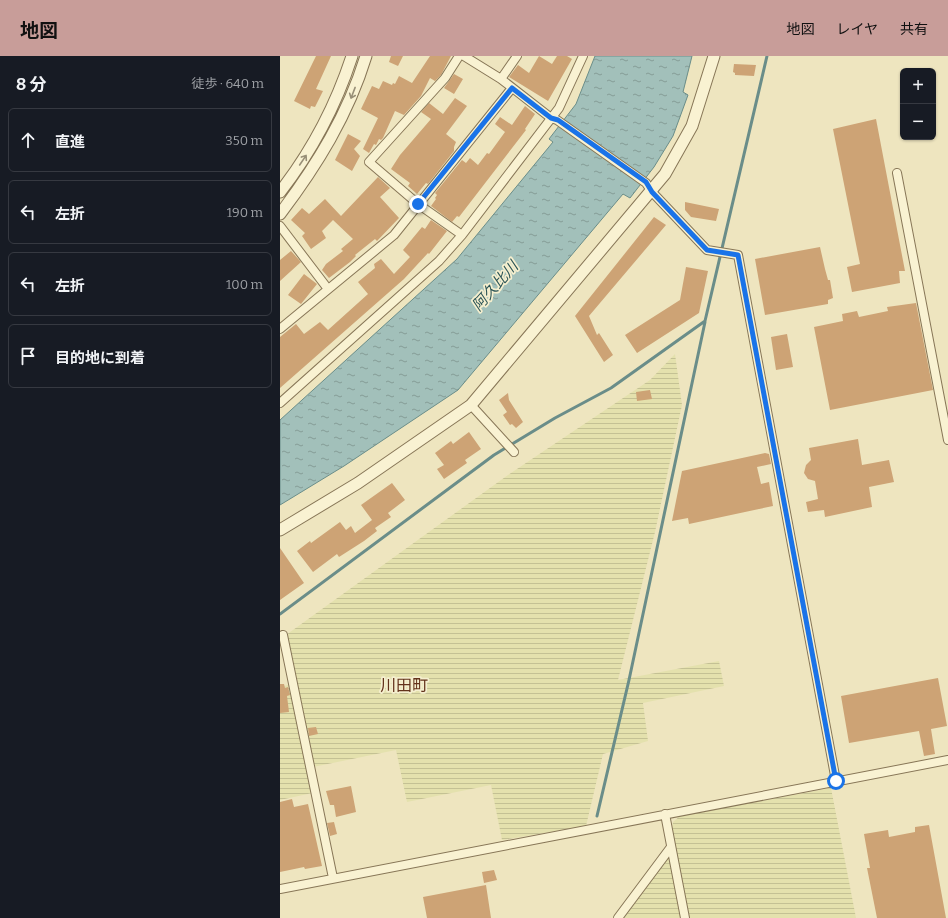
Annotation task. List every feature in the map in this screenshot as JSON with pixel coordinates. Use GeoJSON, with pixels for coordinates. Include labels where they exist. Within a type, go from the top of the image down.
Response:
{"type":"FeatureCollection","features":[{"type":"Feature","properties":{"kind":"street"},"geometry":{"type":"LineString","coordinates":[[280,192],[309,151],[323,126],[336,99],[352,56]]}},
{"type":"Feature","properties":{"kind":"street"},"geometry":{"type":"LineString","coordinates":[[280,214],[317,162],[335,131],[348,106],[366,56]]}},
{"type":"Feature","properties":{"kind":"street"},"geometry":{"type":"LineString","coordinates":[[459,56],[445,78],[369,162],[418,204],[462,235]]}},
{"type":"Feature","properties":{"kind":"street"},"geometry":{"type":"LineString","coordinates":[[464,56],[501,79],[554,119],[646,182],[652,192],[707,250],[738,255],[836,781]]}},
{"type":"Feature","properties":{"kind":"street"},"geometry":{"type":"LineString","coordinates":[[501,79],[517,56]]}},
{"type":"Feature","properties":{"kind":"street"},"geometry":{"type":"LineString","coordinates":[[280,403],[439,261],[462,235],[554,119],[566,96],[583,56]]}},
{"type":"Feature","properties":{"kind":"street"},"geometry":{"type":"LineString","coordinates":[[280,530],[358,483],[471,405],[652,192],[675,158],[692,126],[714,56]]}},
{"type":"Feature","properties":{"kind":"street"},"geometry":{"type":"LineString","coordinates":[[280,329],[389,240],[512,88]]}},
{"type":"Feature","properties":{"kind":"street"},"geometry":{"type":"LineString","coordinates":[[897,174],[948,440]]}},
{"type":"Feature","properties":{"kind":"street"},"geometry":{"type":"LineString","coordinates":[[280,226],[328,289]]}},
{"type":"Feature","properties":{"kind":"street"},"geometry":{"type":"LineString","coordinates":[[471,405],[504,439],[514,452]]}},
{"type":"Feature","properties":{"kind":"street"},"geometry":{"type":"LineString","coordinates":[[283,635],[332,878]]}},
{"type":"Feature","properties":{"kind":"street"},"geometry":{"type":"LineString","coordinates":[[280,889],[948,760]]}},
{"type":"Feature","properties":{"kind":"street"},"geometry":{"type":"LineString","coordinates":[[665,814],[685,918]]}},
{"type":"Feature","properties":{"kind":"street"},"geometry":{"type":"LineString","coordinates":[[618,918],[671,847]]}},
{"type":"Feature","properties":{"kind":"shaded area"},"geometry":{"type":"Polygon","coordinates":[[[675,354],[682,405],[655,532],[618,680],[719,661],[724,686],[643,703],[648,741],[603,754],[586,826],[502,840],[491,785],[407,802],[396,750],[313,767],[317,792],[280,800],[280,687],[296,683],[286,635],[508,475],[650,380],[675,354]]]}},
{"type":"Feature","properties":{"kind":"shaded area"},"geometry":{"type":"Polygon","coordinates":[[[831,788],[856,918],[624,918],[675,849],[672,829],[673,822],[680,816],[831,788]]]}},
{"type":"Feature","properties":{"kind":"water","name":"阿久比川"},"geometry":{"type":"Polygon","coordinates":[[[595,56],[692,56],[683,92],[688,95],[673,136],[654,167],[630,198],[623,194],[458,390],[344,466],[280,505],[280,420],[457,259],[553,142],[549,139],[576,104],[595,56]]]}},
{"type":"Feature","properties":{"kind":"building"},"geometry":{"type":"Polygon","coordinates":[[[316,56],[331,56],[316,89],[323,91],[315,107],[311,106],[310,109],[294,101],[316,56]]]}},
{"type":"Feature","properties":{"kind":"building"},"geometry":{"type":"Polygon","coordinates":[[[391,56],[403,56],[398,66],[389,62],[391,56]]]}},
{"type":"Feature","properties":{"kind":"building"},"geometry":{"type":"Polygon","coordinates":[[[430,56],[451,56],[441,75],[435,81],[430,78],[421,96],[404,115],[395,111],[383,138],[381,140],[379,139],[376,145],[374,144],[369,153],[363,149],[378,118],[361,109],[372,86],[379,89],[383,81],[392,85],[393,83],[395,84],[399,76],[412,83],[430,56]]]}},
{"type":"Feature","properties":{"kind":"building"},"geometry":{"type":"Polygon","coordinates":[[[539,56],[552,64],[557,56],[567,56],[572,59],[548,101],[509,77],[518,65],[529,73],[539,56]]]}},
{"type":"Feature","properties":{"kind":"building"},"geometry":{"type":"Polygon","coordinates":[[[734,64],[756,65],[754,76],[735,75],[733,72],[734,64]]]}},
{"type":"Feature","properties":{"kind":"building"},"geometry":{"type":"Polygon","coordinates":[[[454,74],[463,79],[454,94],[444,88],[454,74]]]}},
{"type":"Feature","properties":{"kind":"building"},"geometry":{"type":"Polygon","coordinates":[[[455,98],[467,106],[446,134],[456,142],[454,151],[428,184],[426,183],[417,194],[408,186],[410,183],[391,169],[400,155],[431,119],[421,112],[429,103],[443,114],[455,98]]]}},
{"type":"Feature","properties":{"kind":"building"},"geometry":{"type":"Polygon","coordinates":[[[525,106],[535,114],[525,129],[526,130],[459,217],[457,216],[452,222],[431,206],[436,199],[435,198],[437,195],[435,193],[462,160],[466,163],[470,158],[478,165],[487,153],[489,154],[505,132],[495,124],[500,117],[512,125],[525,106]]]}},
{"type":"Feature","properties":{"kind":"building"},"geometry":{"type":"Polygon","coordinates":[[[876,119],[905,271],[899,271],[900,283],[852,292],[847,267],[860,264],[833,129],[876,119]]]}},
{"type":"Feature","properties":{"kind":"building"},"geometry":{"type":"Polygon","coordinates":[[[348,134],[361,141],[354,149],[360,156],[352,171],[335,160],[348,134]]]}},
{"type":"Feature","properties":{"kind":"building"},"geometry":{"type":"Polygon","coordinates":[[[378,177],[390,188],[380,197],[399,218],[377,241],[375,239],[355,255],[356,256],[350,262],[329,278],[322,270],[326,264],[343,251],[341,249],[353,239],[333,220],[322,231],[326,238],[311,249],[302,236],[305,233],[291,220],[302,208],[309,214],[325,199],[341,216],[378,177]]]}},
{"type":"Feature","properties":{"kind":"building"},"geometry":{"type":"Polygon","coordinates":[[[685,202],[719,209],[716,221],[691,217],[685,210],[685,202]]]}},
{"type":"Feature","properties":{"kind":"building"},"geometry":{"type":"Polygon","coordinates":[[[654,217],[666,225],[589,316],[597,335],[599,333],[613,355],[604,362],[575,316],[654,217]]]}},
{"type":"Feature","properties":{"kind":"building"},"geometry":{"type":"Polygon","coordinates":[[[431,220],[447,231],[429,254],[428,253],[404,279],[280,388],[280,337],[296,324],[304,334],[320,322],[328,330],[368,294],[358,282],[375,268],[374,264],[381,259],[394,274],[410,257],[403,250],[422,227],[425,229],[431,220]]]}},
{"type":"Feature","properties":{"kind":"building"},"geometry":{"type":"Polygon","coordinates":[[[820,247],[828,280],[830,280],[833,298],[828,300],[828,304],[765,315],[755,259],[820,247]]]}},
{"type":"Feature","properties":{"kind":"building"},"geometry":{"type":"Polygon","coordinates":[[[291,251],[301,262],[280,281],[280,260],[291,251]]]}},
{"type":"Feature","properties":{"kind":"building"},"geometry":{"type":"Polygon","coordinates":[[[686,267],[708,271],[699,313],[637,353],[625,335],[680,300],[686,267]]]}},
{"type":"Feature","properties":{"kind":"building"},"geometry":{"type":"Polygon","coordinates":[[[304,274],[317,284],[301,304],[288,295],[304,274]]]}},
{"type":"Feature","properties":{"kind":"building"},"geometry":{"type":"Polygon","coordinates":[[[916,303],[933,390],[830,410],[814,327],[843,321],[842,314],[857,311],[859,317],[888,311],[887,307],[916,303]]]}},
{"type":"Feature","properties":{"kind":"building"},"geometry":{"type":"Polygon","coordinates":[[[787,334],[793,367],[776,370],[771,337],[787,334]]]}},
{"type":"Feature","properties":{"kind":"building"},"geometry":{"type":"Polygon","coordinates":[[[650,390],[652,399],[637,401],[636,392],[650,390]]]}},
{"type":"Feature","properties":{"kind":"building"},"geometry":{"type":"Polygon","coordinates":[[[508,393],[509,400],[523,422],[516,428],[512,424],[510,425],[503,415],[507,412],[499,400],[508,393]]]}},
{"type":"Feature","properties":{"kind":"building"},"geometry":{"type":"Polygon","coordinates":[[[469,432],[481,449],[465,460],[467,463],[444,479],[437,469],[444,465],[435,453],[451,441],[453,444],[469,432]]]}},
{"type":"Feature","properties":{"kind":"building"},"geometry":{"type":"Polygon","coordinates":[[[858,439],[862,465],[889,460],[894,482],[869,487],[872,507],[825,517],[824,510],[808,512],[806,502],[818,499],[815,481],[808,479],[804,473],[806,465],[811,460],[809,448],[858,439]]]}},
{"type":"Feature","properties":{"kind":"building"},"geometry":{"type":"Polygon","coordinates":[[[765,453],[769,454],[771,464],[757,467],[761,484],[769,482],[773,506],[689,524],[688,518],[672,521],[682,471],[765,453]]]}},
{"type":"Feature","properties":{"kind":"building"},"geometry":{"type":"Polygon","coordinates":[[[392,483],[405,500],[388,513],[391,517],[375,528],[377,531],[364,541],[339,557],[337,554],[313,572],[297,551],[340,522],[346,530],[351,526],[355,533],[372,520],[361,505],[392,483]]]}},
{"type":"Feature","properties":{"kind":"building"},"geometry":{"type":"Polygon","coordinates":[[[280,548],[304,583],[280,600],[280,548]]]}},
{"type":"Feature","properties":{"kind":"building"},"geometry":{"type":"Polygon","coordinates":[[[938,678],[947,726],[931,729],[935,754],[924,756],[919,731],[849,743],[841,696],[938,678]]]}},
{"type":"Feature","properties":{"kind":"building"},"geometry":{"type":"Polygon","coordinates":[[[280,684],[284,684],[285,688],[288,687],[290,695],[287,696],[289,712],[280,713],[280,684]]]}},
{"type":"Feature","properties":{"kind":"building"},"geometry":{"type":"Polygon","coordinates":[[[316,727],[318,734],[309,736],[308,728],[316,727]]]}},
{"type":"Feature","properties":{"kind":"building"},"geometry":{"type":"Polygon","coordinates":[[[351,786],[356,812],[336,817],[334,805],[330,805],[326,791],[351,786]]]}},
{"type":"Feature","properties":{"kind":"building"},"geometry":{"type":"Polygon","coordinates":[[[292,799],[294,807],[308,804],[322,866],[305,869],[304,867],[280,872],[280,802],[292,799]]]}},
{"type":"Feature","properties":{"kind":"building"},"geometry":{"type":"Polygon","coordinates":[[[334,822],[337,834],[330,836],[327,823],[334,822]]]}},
{"type":"Feature","properties":{"kind":"building"},"geometry":{"type":"Polygon","coordinates":[[[929,825],[946,918],[877,918],[867,868],[870,868],[864,834],[888,830],[889,837],[915,832],[915,827],[929,825]]]}},
{"type":"Feature","properties":{"kind":"building"},"geometry":{"type":"Polygon","coordinates":[[[494,870],[497,880],[484,883],[482,872],[494,870]]]}},
{"type":"Feature","properties":{"kind":"building"},"geometry":{"type":"Polygon","coordinates":[[[486,885],[491,918],[427,918],[423,897],[486,885]]]}},
{"type":"Feature","properties":{"kind":"waterway"},"geometry":{"type":"LineString","coordinates":[[280,614],[494,455],[555,418],[611,388],[705,321],[767,56]]}},
{"type":"Feature","properties":{"kind":"waterway"},"geometry":{"type":"LineString","coordinates":[[597,816],[629,680],[705,322]]}},
{"type":"Feature","properties":{"kind":"district","name":"川田町"},"geometry":{"type":"Point","coordinates":[404,685]}},
{"type":"Feature","properties":{"kind":"route"},"geometry":{"type":"LineString","coordinates":[[418,204],[512,88],[551,118],[558,120],[646,182],[652,192],[707,250],[738,255],[754,348],[836,781]]}}]}
